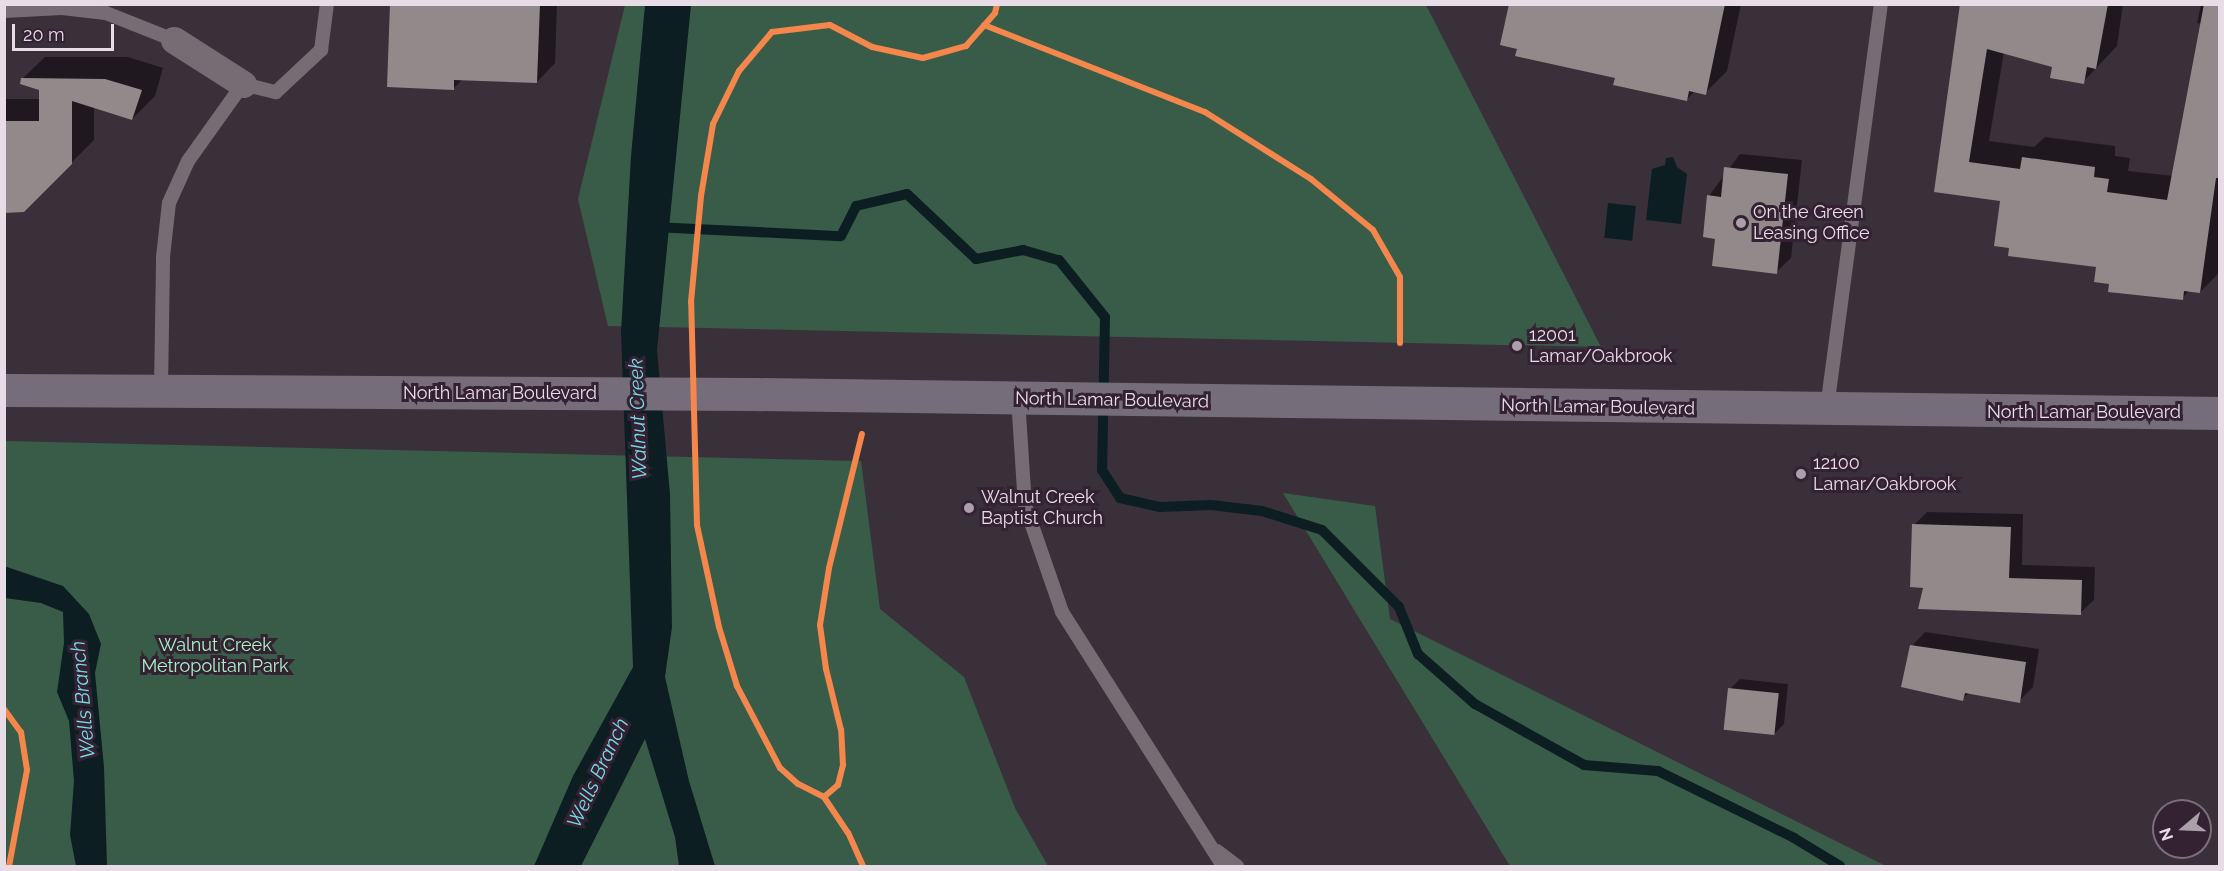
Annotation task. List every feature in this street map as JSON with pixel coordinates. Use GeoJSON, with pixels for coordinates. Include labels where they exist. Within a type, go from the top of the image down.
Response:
{"type":"FeatureCollection","features":[{"type":"Feature","properties":{"kind":"main road","name":"North Lamar Boulevard"},"geometry":{"type":"LineString","coordinates":[[4,390],[161,389],[753,394],[1827,410],[2220,413]]}},
{"type":"Feature","properties":{"kind":"street"},"geometry":{"type":"LineString","coordinates":[[174,40],[243,84]]}},
{"type":"Feature","properties":{"kind":"lane"},"geometry":{"type":"LineString","coordinates":[[161,389],[163,257],[169,203],[188,161],[243,84],[276,92],[321,50],[327,4]]}},
{"type":"Feature","properties":{"kind":"lane"},"geometry":{"type":"LineString","coordinates":[[1827,410],[1881,4]]}},
{"type":"Feature","properties":{"kind":"lane"},"geometry":{"type":"LineString","coordinates":[[4,11],[62,8],[106,13],[174,40]]}},
{"type":"Feature","properties":{"kind":"lane"},"geometry":{"type":"LineString","coordinates":[[1023,398],[1025,505],[1062,612],[1223,867]]}},
{"type":"Feature","properties":{"kind":"lane"},"geometry":{"type":"LineString","coordinates":[[1213,848],[1238,867]]}},
{"type":"Feature","properties":{"kind":"green space"},"geometry":{"type":"Polygon","coordinates":[[[625,5],[1426,5],[1601,347],[608,326],[578,199],[625,5]]]}},
{"type":"Feature","properties":{"kind":"green space","name":"Walnut Creek Metropolitan Park"},"geometry":{"type":"Polygon","coordinates":[[[5,441],[861,461],[880,609],[964,677],[1015,808],[1048,866],[5,866],[5,441]]]}},
{"type":"Feature","properties":{"kind":"green space"},"geometry":{"type":"Polygon","coordinates":[[[1283,493],[1375,506],[1390,619],[1886,866],[1510,866],[1283,493]]]}},
{"type":"Feature","properties":{"kind":"water"},"geometry":{"type":"Polygon","coordinates":[[[645,5],[691,5],[657,350],[670,494],[672,627],[665,677],[689,781],[715,866],[679,866],[675,837],[645,739],[581,866],[534,866],[573,776],[633,667],[621,332],[631,156],[645,5]]]}},
{"type":"Feature","properties":{"kind":"water"},"geometry":{"type":"Polygon","coordinates":[[[1673,157],[1677,167],[1687,174],[1681,224],[1646,220],[1652,169],[1665,165],[1666,158],[1673,157]]]}},
{"type":"Feature","properties":{"kind":"water"},"geometry":{"type":"Polygon","coordinates":[[[1608,203],[1636,206],[1632,241],[1604,238],[1608,203]]]}},
{"type":"Feature","properties":{"kind":"water","name":"Wells Branch"},"geometry":{"type":"Polygon","coordinates":[[[4,566],[63,586],[89,614],[101,644],[95,673],[104,767],[107,866],[76,866],[70,835],[74,781],[69,721],[57,692],[64,643],[63,612],[41,603],[5,598],[4,566]]]}},
{"type":"Feature","properties":{"kind":"building"},"geometry":{"type":"Polygon","coordinates":[[[390,4],[540,4],[537,83],[454,80],[454,90],[387,87],[390,4]]]}},
{"type":"Feature","properties":{"kind":"building"},"geometry":{"type":"Polygon","coordinates":[[[1509,4],[1725,4],[1706,95],[1689,91],[1687,101],[1613,85],[1615,78],[1515,56],[1517,49],[1500,45],[1509,4]]]}},
{"type":"Feature","properties":{"kind":"building"},"geometry":{"type":"Polygon","coordinates":[[[1960,4],[2108,4],[2096,69],[2087,67],[2084,84],[2050,78],[2052,67],[1987,49],[1969,162],[2020,169],[2022,157],[2095,167],[2094,177],[2109,179],[2107,192],[2167,200],[2204,4],[2220,4],[2220,178],[2216,178],[2200,293],[2184,291],[2183,300],[2108,292],[2109,284],[2094,282],[2096,267],[2008,256],[2009,248],[1994,246],[2000,201],[1934,192],[1960,4]]]}},
{"type":"Feature","properties":{"kind":"building"},"geometry":{"type":"Polygon","coordinates":[[[21,78],[105,79],[142,90],[132,120],[72,101],[72,164],[24,212],[4,213],[4,121],[39,121],[39,90],[20,84],[21,78]]]}},
{"type":"Feature","properties":{"kind":"building","name":"On the Green Leasing Office"},"geometry":{"type":"Polygon","coordinates":[[[1724,167],[1788,174],[1777,274],[1712,266],[1715,239],[1703,237],[1707,195],[1721,197],[1724,167]]]}},
{"type":"Feature","properties":{"kind":"building"},"geometry":{"type":"Polygon","coordinates":[[[1912,524],[2011,527],[2009,578],[2082,580],[2081,615],[1918,609],[1923,588],[1910,587],[1912,524]]]}},
{"type":"Feature","properties":{"kind":"building"},"geometry":{"type":"Polygon","coordinates":[[[1910,645],[2026,662],[2020,703],[1965,693],[1963,701],[1901,687],[1910,645]]]}},
{"type":"Feature","properties":{"kind":"building"},"geometry":{"type":"Polygon","coordinates":[[[1728,688],[1779,693],[1774,735],[1724,730],[1728,688]]]}},
{"type":"Feature","properties":{"kind":"waterway"},"geometry":{"type":"LineString","coordinates":[[654,227],[841,236],[856,206],[907,194],[976,259],[1023,250],[1059,260],[1105,317],[1102,470],[1120,498],[1160,507],[1211,505],[1262,511],[1322,530],[1399,607],[1418,654],[1475,704],[1584,765],[1658,771],[1794,838],[1840,866]]}},
{"type":"Feature","properties":{"kind":"cycle path"},"geometry":{"type":"LineString","coordinates":[[863,866],[848,833],[824,797],[798,784],[780,768],[737,686],[719,627],[697,525],[691,302],[701,196],[713,124],[739,71],[772,32],[830,25],[872,47],[923,58],[966,46],[995,13],[997,4]]}},
{"type":"Feature","properties":{"kind":"cycle path"},"geometry":{"type":"LineString","coordinates":[[984,25],[1205,112],[1311,179],[1373,230],[1400,277],[1400,343]]}},
{"type":"Feature","properties":{"kind":"cycle path"},"geometry":{"type":"LineString","coordinates":[[824,797],[838,785],[843,765],[841,730],[826,669],[820,625],[829,568],[862,434]]}},
{"type":"Feature","properties":{"kind":"cycle path"},"geometry":{"type":"LineString","coordinates":[[4,709],[21,732],[27,770],[9,866]]}},
{"type":"Feature","properties":{"kind":"place","name":"On the Green Leasing Office"},"geometry":{"type":"Point","coordinates":[1741,223]}},
{"type":"Feature","properties":{"kind":"place","name":"12001 Lamar/Oakbrook"},"geometry":{"type":"Point","coordinates":[1517,346]}},
{"type":"Feature","properties":{"kind":"place","name":"12100 Lamar/Oakbrook"},"geometry":{"type":"Point","coordinates":[1801,474]}},
{"type":"Feature","properties":{"kind":"place","name":"Walnut Creek Baptist Church"},"geometry":{"type":"Point","coordinates":[969,508]}},
{"type":"Feature","properties":{"kind":"water label","name":"Walnut Creek"},"geometry":{"type":"Point","coordinates":[638,419]}}]}
